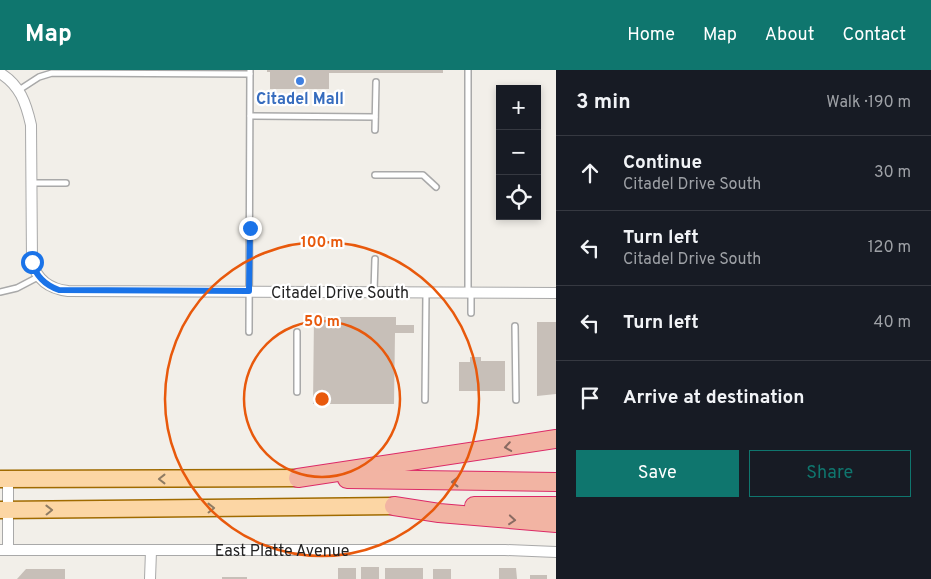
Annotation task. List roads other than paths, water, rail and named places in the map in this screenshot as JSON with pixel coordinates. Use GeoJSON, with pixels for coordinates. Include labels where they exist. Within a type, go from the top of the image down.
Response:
{"type":"FeatureCollection","features":[{"type":"Feature","properties":{"kind":"highway"},"geometry":{"type":"LineString","coordinates":[[298,478],[556,439]]}},
{"type":"Feature","properties":{"kind":"highway","name":"East Platte Avenue"},"geometry":{"type":"LineString","coordinates":[[298,478],[451,482],[556,482]]}},
{"type":"Feature","properties":{"kind":"highway"},"geometry":{"type":"LineString","coordinates":[[394,506],[556,506]]}},
{"type":"Feature","properties":{"kind":"highway"},"geometry":{"type":"LineString","coordinates":[[394,506],[439,513],[556,523]]}},
{"type":"Feature","properties":{"kind":"main road","name":"East Platte Avenue"},"geometry":{"type":"LineString","coordinates":[[4,479],[298,478]]}},
{"type":"Feature","properties":{"kind":"main road"},"geometry":{"type":"LineString","coordinates":[[4,510],[394,506]]}},
{"type":"Feature","properties":{"kind":"street"},"geometry":{"type":"LineString","coordinates":[[0,73],[19,90],[31,125],[31,253],[34,269],[38,276]]}},
{"type":"Feature","properties":{"kind":"street","name":"Citadel Drive South"},"geometry":{"type":"LineString","coordinates":[[38,276],[51,287],[68,291],[556,293]]}},
{"type":"Feature","properties":{"kind":"street","name":"East Platte Avenue"},"geometry":{"type":"LineString","coordinates":[[4,479],[4,550],[504,550],[556,552]]}},
{"type":"Feature","properties":{"kind":"street"},"geometry":{"type":"LineString","coordinates":[[150,579],[151,551]]}},
{"type":"Feature","properties":{"kind":"lane"},"geometry":{"type":"LineString","coordinates":[[468,70],[471,313]]}},
{"type":"Feature","properties":{"kind":"lane"},"geometry":{"type":"LineString","coordinates":[[19,90],[39,77],[52,73],[250,72],[249,332]]}},
{"type":"Feature","properties":{"kind":"lane"},"geometry":{"type":"LineString","coordinates":[[375,130],[376,82]]}},
{"type":"Feature","properties":{"kind":"lane"},"geometry":{"type":"LineString","coordinates":[[250,116],[375,117]]}},
{"type":"Feature","properties":{"kind":"lane"},"geometry":{"type":"LineString","coordinates":[[375,175],[423,174],[436,186]]}},
{"type":"Feature","properties":{"kind":"lane"},"geometry":{"type":"LineString","coordinates":[[31,183],[66,183]]}},
{"type":"Feature","properties":{"kind":"lane"},"geometry":{"type":"LineString","coordinates":[[374,259],[374,292]]}},
{"type":"Feature","properties":{"kind":"lane"},"geometry":{"type":"LineString","coordinates":[[0,292],[17,288],[38,276]]}},
{"type":"Feature","properties":{"kind":"lane"},"geometry":{"type":"LineString","coordinates":[[425,400],[426,292]]}},
{"type":"Feature","properties":{"kind":"lane"},"geometry":{"type":"LineString","coordinates":[[515,326],[516,400]]}},
{"type":"Feature","properties":{"kind":"lane"},"geometry":{"type":"LineString","coordinates":[[297,332],[297,392]]}},
{"type":"Feature","properties":{"kind":"place","name":"Citadel Mall"},"geometry":{"type":"Point","coordinates":[300,81]}}]}
